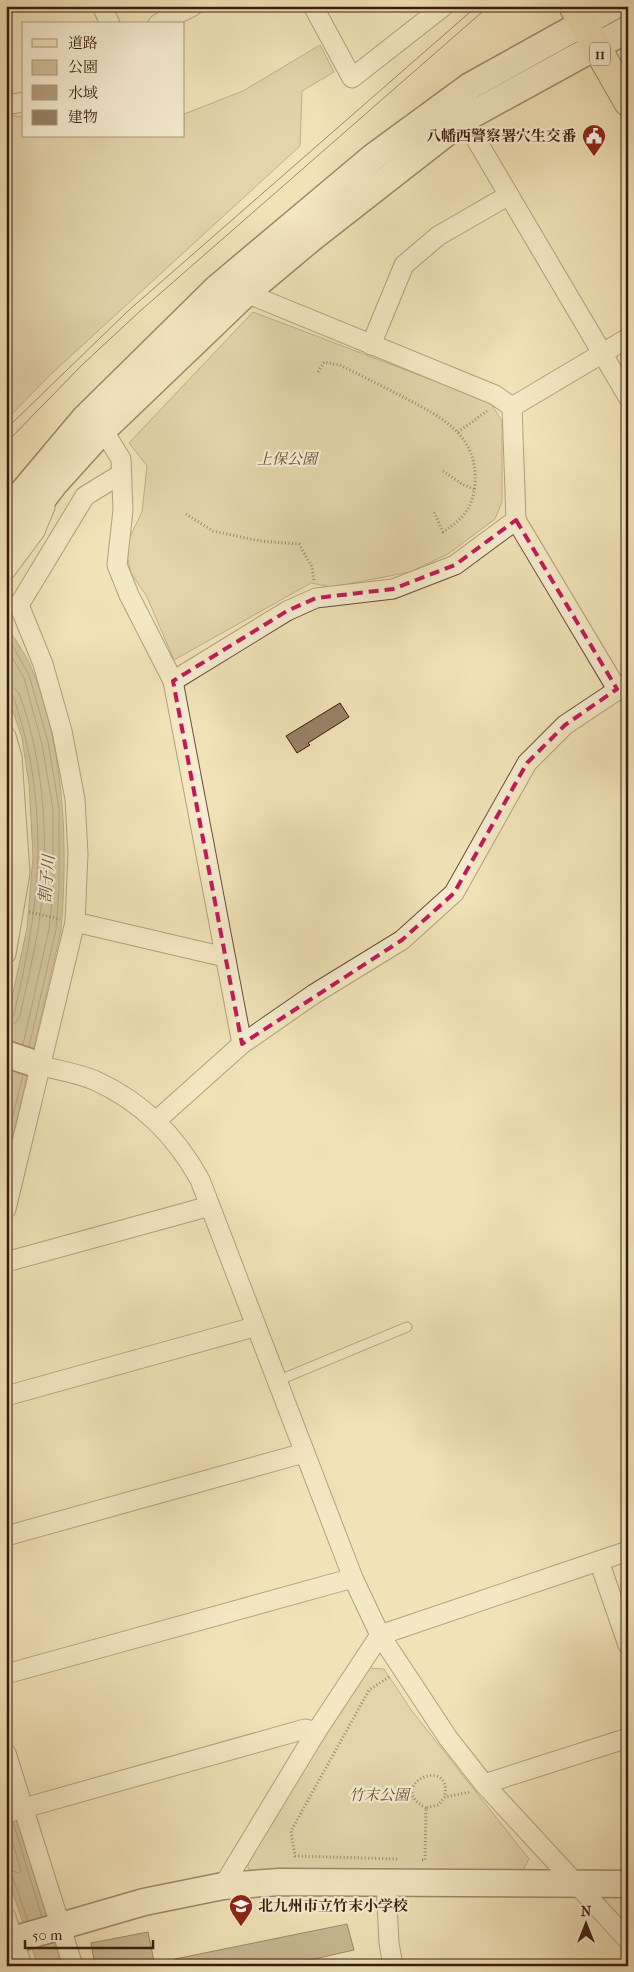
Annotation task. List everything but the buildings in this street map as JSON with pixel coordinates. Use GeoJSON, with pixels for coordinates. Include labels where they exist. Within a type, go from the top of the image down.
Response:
{"type":"FeatureCollection","features":[{"type":"Feature","properties":{"kind":"main road","name":"11"},"geometry":{"type":"LineString","coordinates":[[584,26],[628,102]]}},
{"type":"Feature","properties":{"kind":"street"},"geometry":{"type":"LineString","coordinates":[[102,6],[109,22]]}},
{"type":"Feature","properties":{"kind":"street"},"geometry":{"type":"LineString","coordinates":[[162,22],[193,6]]}},
{"type":"Feature","properties":{"kind":"street"},"geometry":{"type":"LineString","coordinates":[[313,6],[352,78],[439,8]]}},
{"type":"Feature","properties":{"kind":"street"},"geometry":{"type":"LineString","coordinates":[[93,425],[320,230],[584,26],[614,6]]}},
{"type":"Feature","properties":{"kind":"street"},"geometry":{"type":"LineString","coordinates":[[6,547],[13,509],[43,481],[217,288],[373,157],[470,86],[584,26],[628,29]]}},
{"type":"Feature","properties":{"kind":"street"},"geometry":{"type":"LineString","coordinates":[[6,105],[22,102]]}},
{"type":"Feature","properties":{"kind":"street"},"geometry":{"type":"LineString","coordinates":[[464,119],[628,397]]}},
{"type":"Feature","properties":{"kind":"street"},"geometry":{"type":"LineString","coordinates":[[372,345],[404,265],[438,236],[509,195]]}},
{"type":"Feature","properties":{"kind":"street"},"geometry":{"type":"LineString","coordinates":[[246,293],[496,395],[512,407]]}},
{"type":"Feature","properties":{"kind":"street"},"geometry":{"type":"LineString","coordinates":[[512,407],[628,338]]}},
{"type":"Feature","properties":{"kind":"street"},"geometry":{"type":"LineString","coordinates":[[157,1120],[242,1044],[314,994],[402,940],[454,893],[527,763],[565,725],[622,686],[516,520],[512,407]]}},
{"type":"Feature","properties":{"kind":"street"},"geometry":{"type":"LineString","coordinates":[[93,425],[121,459],[123,510],[117,565],[174,682],[242,1044]]}},
{"type":"Feature","properties":{"kind":"street"},"geometry":{"type":"LineString","coordinates":[[6,1209],[71,921],[78,854],[75,798],[59,721],[43,664],[19,605],[85,496],[121,474]]}},
{"type":"Feature","properties":{"kind":"street"},"geometry":{"type":"LineString","coordinates":[[6,570],[35,532],[43,481]]}},
{"type":"Feature","properties":{"kind":"street"},"geometry":{"type":"LineString","coordinates":[[174,682],[287,611],[316,598],[392,589],[455,565],[516,520]]}},
{"type":"Feature","properties":{"kind":"street"},"geometry":{"type":"LineString","coordinates":[[6,736],[20,873],[6,954]]}},
{"type":"Feature","properties":{"kind":"street"},"geometry":{"type":"LineString","coordinates":[[71,921],[225,956]]}},
{"type":"Feature","properties":{"kind":"street"},"geometry":{"type":"LineString","coordinates":[[6,1054],[94,1080],[130,1100],[157,1120],[187,1157],[210,1206],[254,1326],[353,1578],[380,1635],[448,1738],[484,1784],[628,1940]]}},
{"type":"Feature","properties":{"kind":"street"},"geometry":{"type":"LineString","coordinates":[[6,1262],[210,1206]]}},
{"type":"Feature","properties":{"kind":"street"},"geometry":{"type":"LineString","coordinates":[[6,1396],[254,1326]]}},
{"type":"Feature","properties":{"kind":"street"},"geometry":{"type":"LineString","coordinates":[[6,1536],[304,1453]]}},
{"type":"Feature","properties":{"kind":"street"},"geometry":{"type":"LineString","coordinates":[[223,1886],[316,1732],[380,1635],[628,1551]]}},
{"type":"Feature","properties":{"kind":"street"},"geometry":{"type":"LineString","coordinates":[[599,1561],[628,1645]]}},
{"type":"Feature","properties":{"kind":"street"},"geometry":{"type":"LineString","coordinates":[[6,1674],[353,1578]]}},
{"type":"Feature","properties":{"kind":"street"},"geometry":{"type":"LineString","coordinates":[[16,1810],[305,1730],[316,1732]]}},
{"type":"Feature","properties":{"kind":"street"},"geometry":{"type":"LineString","coordinates":[[484,1784],[628,1738]]}},
{"type":"Feature","properties":{"kind":"street"},"geometry":{"type":"LineString","coordinates":[[6,1753],[16,1810],[73,1966]]}},
{"type":"Feature","properties":{"kind":"street"},"geometry":{"type":"LineString","coordinates":[[22,1966],[12,1934],[58,1926],[144,1902],[223,1886],[280,1882],[628,1884]]}},
{"type":"Feature","properties":{"kind":"street"},"geometry":{"type":"LineString","coordinates":[[386,1882],[389,1943],[393,1966]]}},
{"type":"Feature","properties":{"kind":"lane"},"geometry":{"type":"LineString","coordinates":[[277,1381],[407,1327]]}},
{"type":"Feature","properties":{"kind":"path"},"geometry":{"type":"LineString","coordinates":[[318,372],[324,362],[340,365],[444,418],[458,432],[471,452],[476,467],[472,504],[461,521],[443,532],[432,510]]}},
{"type":"Feature","properties":{"kind":"path"},"geometry":{"type":"LineString","coordinates":[[458,432],[486,413],[496,395]]}},
{"type":"Feature","properties":{"kind":"path"},"geometry":{"type":"LineString","coordinates":[[443,471],[462,484],[474,489]]}},
{"type":"Feature","properties":{"kind":"path"},"geometry":{"type":"LineString","coordinates":[[186,514],[213,531],[260,541],[299,544],[312,567],[316,598]]}},
{"type":"Feature","properties":{"kind":"path"},"geometry":{"type":"LineString","coordinates":[[15,909],[71,921]]}},
{"type":"Feature","properties":{"kind":"path"},"geometry":{"type":"LineString","coordinates":[[402,1669],[369,1690],[291,1831],[295,1856],[406,1860]]}},
{"type":"Feature","properties":{"kind":"path"},"geometry":{"type":"LineString","coordinates":[[445,1797],[445,1785],[439,1777],[430,1775],[419,1778],[414,1782],[413,1794],[420,1805],[426,1808],[438,1805],[445,1797],[472,1792],[484,1784]]}},
{"type":"Feature","properties":{"kind":"path"},"geometry":{"type":"LineString","coordinates":[[415,1860],[425,1860],[426,1808]]}},
{"type":"Feature","properties":{"kind":"highlighted area"},"geometry":{"type":"Polygon","coordinates":[[[516,520],[617,689],[565,725],[527,763],[454,893],[402,940],[242,1044],[173,681],[287,611],[316,598],[393,589],[455,565],[516,520]]]}},
{"type":"Feature","properties":{"kind":"green space"},"geometry":{"type":"Polygon","coordinates":[[[320,45],[334,72],[302,91],[300,146],[51,374],[6,420],[6,115],[22,117],[22,138],[185,138],[185,114],[243,91],[320,45]]]}},
{"type":"Feature","properties":{"kind":"green space","name":"上保公園"},"geometry":{"type":"Polygon","coordinates":[[[253,312],[490,402],[502,421],[502,502],[495,519],[448,554],[410,572],[332,587],[311,583],[174,660],[147,597],[131,573],[125,547],[142,512],[147,466],[129,443],[253,312]]]}},
{"type":"Feature","properties":{"kind":"green space","name":"竹末公園"},"geometry":{"type":"Polygon","coordinates":[[[369,1668],[384,1669],[412,1711],[529,1859],[523,1870],[257,1874],[248,1868],[249,1853],[369,1668]]]}},
{"type":"Feature","properties":{"kind":"water","name":"割子川"},"geometry":{"type":"Polygon","coordinates":[[[6,624],[31,668],[44,705],[52,737],[62,801],[64,866],[61,931],[6,1166],[6,1025],[27,928],[33,857],[29,784],[22,738],[6,691],[6,624]]]}},
{"type":"Feature","properties":{"kind":"water"},"geometry":{"type":"Polygon","coordinates":[[[6,1785],[62,1966],[38,1966],[6,1873],[6,1785]]]}},
{"type":"Feature","properties":{"kind":"tram line"},"geometry":{"type":"LineString","coordinates":[[6,429],[129,310],[477,6]]}},
{"type":"Feature","properties":{"kind":"tram line"},"geometry":{"type":"LineString","coordinates":[[6,443],[82,365],[139,312],[489,6]]}},
{"type":"Feature","properties":{"kind":"place","name":"八幡西警察署穴生交番"},"geometry":{"type":"Point","coordinates":[594,157]}},
{"type":"Feature","properties":{"kind":"place","name":"北九州市立竹末小学校"},"geometry":{"type":"Point","coordinates":[241,1927]}}]}
